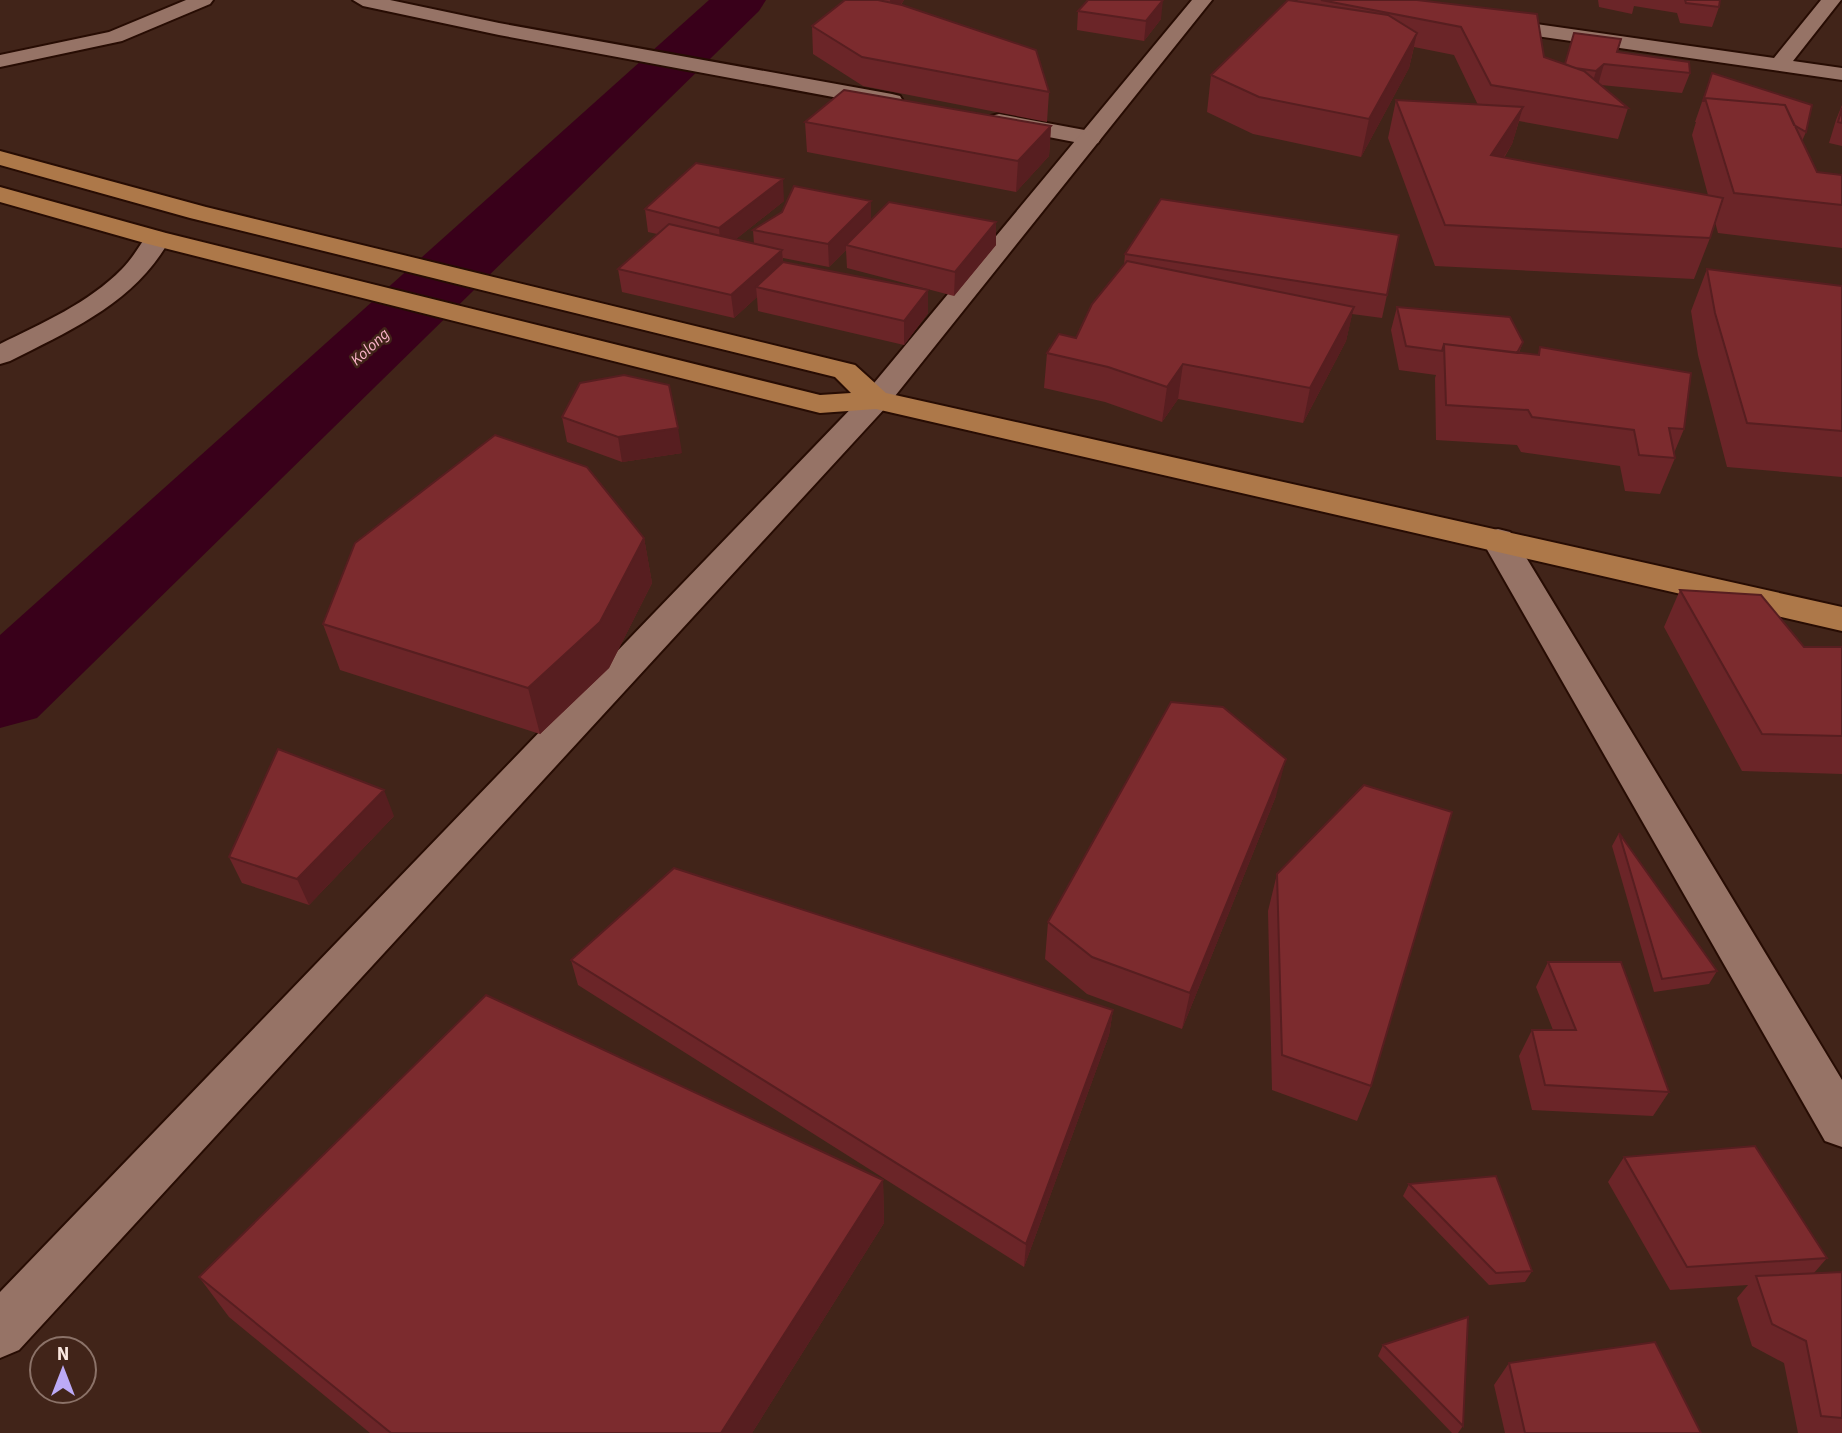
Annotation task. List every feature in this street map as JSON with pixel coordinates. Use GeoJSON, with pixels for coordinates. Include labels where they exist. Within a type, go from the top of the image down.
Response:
{"type":"FeatureCollection","features":[{"type":"Feature","properties":{"kind":"main road"},"geometry":{"type":"LineString","coordinates":[[0,159],[199,213],[845,371],[876,400]]}},
{"type":"Feature","properties":{"kind":"main road"},"geometry":{"type":"LineString","coordinates":[[0,194],[157,239],[820,404],[876,400],[1842,619]]}},
{"type":"Feature","properties":{"kind":"street"},"geometry":{"type":"LineString","coordinates":[[0,61],[115,37],[203,0]]}},
{"type":"Feature","properties":{"kind":"street"},"geometry":{"type":"LineString","coordinates":[[363,0],[499,29],[909,104]]}},
{"type":"Feature","properties":{"kind":"street"},"geometry":{"type":"LineString","coordinates":[[0,1331],[876,400],[1202,0]]}},
{"type":"Feature","properties":{"kind":"street"},"geometry":{"type":"LineString","coordinates":[[1779,65],[1831,0]]}},
{"type":"Feature","properties":{"kind":"street"},"geometry":{"type":"LineString","coordinates":[[1466,20],[1842,74]]}},
{"type":"Feature","properties":{"kind":"street"},"geometry":{"type":"LineString","coordinates":[[973,116],[1090,138]]}},
{"type":"Feature","properties":{"kind":"street"},"geometry":{"type":"LineString","coordinates":[[0,355],[56,326],[123,286],[157,239]]}},
{"type":"Feature","properties":{"kind":"street"},"geometry":{"type":"LineString","coordinates":[[1498,539],[1842,1125]]}},
{"type":"Feature","properties":{"kind":"building"},"geometry":{"type":"Polygon","coordinates":[[[845,0],[878,0],[902,5],[1036,50],[1049,92],[862,57],[812,26],[845,0]]]}},
{"type":"Feature","properties":{"kind":"building"},"geometry":{"type":"Polygon","coordinates":[[[1088,0],[1163,0],[1146,21],[1078,11],[1088,0]]]}},
{"type":"Feature","properties":{"kind":"building"},"geometry":{"type":"Polygon","coordinates":[[[1288,0],[1388,15],[1417,33],[1369,119],[1259,97],[1211,75],[1288,0]]]}},
{"type":"Feature","properties":{"kind":"building"},"geometry":{"type":"Polygon","coordinates":[[[1321,0],[1417,0],[1537,14],[1544,57],[1584,71],[1628,108],[1491,85],[1461,27],[1321,0]]]}},
{"type":"Feature","properties":{"kind":"building"},"geometry":{"type":"Polygon","coordinates":[[[1685,0],[1720,0],[1719,7],[1686,3],[1685,0]]]}},
{"type":"Feature","properties":{"kind":"building"},"geometry":{"type":"Polygon","coordinates":[[[1574,33],[1621,39],[1617,52],[1689,62],[1690,73],[1604,64],[1596,71],[1575,68],[1565,64],[1574,33]]]}},
{"type":"Feature","properties":{"kind":"building"},"geometry":{"type":"Polygon","coordinates":[[[1712,73],[1812,105],[1806,132],[1794,125],[1785,105],[1705,98],[1703,101],[1712,73]]]}},
{"type":"Feature","properties":{"kind":"building"},"geometry":{"type":"Polygon","coordinates":[[[844,90],[1051,126],[1018,161],[805,122],[844,90]]]}},
{"type":"Feature","properties":{"kind":"building"},"geometry":{"type":"Polygon","coordinates":[[[1705,98],[1785,105],[1817,172],[1842,175],[1842,205],[1734,193],[1705,98]]]}},
{"type":"Feature","properties":{"kind":"building"},"geometry":{"type":"Polygon","coordinates":[[[1396,100],[1523,107],[1491,155],[1723,198],[1710,238],[1445,225],[1396,100]]]}},
{"type":"Feature","properties":{"kind":"building"},"geometry":{"type":"Polygon","coordinates":[[[696,163],[783,179],[719,228],[645,209],[696,163]]]}},
{"type":"Feature","properties":{"kind":"building"},"geometry":{"type":"Polygon","coordinates":[[[794,186],[871,201],[828,244],[753,230],[782,212],[794,186]]]}},
{"type":"Feature","properties":{"kind":"building"},"geometry":{"type":"Polygon","coordinates":[[[1161,199],[1399,235],[1387,295],[1125,254],[1161,199]]]}},
{"type":"Feature","properties":{"kind":"building"},"geometry":{"type":"Polygon","coordinates":[[[889,202],[996,222],[955,272],[846,245],[889,202]]]}},
{"type":"Feature","properties":{"kind":"building"},"geometry":{"type":"Polygon","coordinates":[[[669,224],[782,250],[731,295],[618,269],[669,224]]]}},
{"type":"Feature","properties":{"kind":"building"},"geometry":{"type":"Polygon","coordinates":[[[1127,261],[1354,307],[1310,388],[1183,364],[1167,387],[1108,367],[1047,353],[1059,334],[1076,338],[1092,304],[1127,261]]]}},
{"type":"Feature","properties":{"kind":"building"},"geometry":{"type":"Polygon","coordinates":[[[783,262],[928,290],[904,321],[756,287],[783,262]]]}},
{"type":"Feature","properties":{"kind":"building"},"geometry":{"type":"Polygon","coordinates":[[[1707,269],[1842,286],[1842,431],[1747,423],[1715,313],[1707,269]]]}},
{"type":"Feature","properties":{"kind":"building"},"geometry":{"type":"Polygon","coordinates":[[[1397,307],[1510,317],[1523,342],[1517,353],[1444,344],[1442,351],[1406,346],[1397,307]]]}},
{"type":"Feature","properties":{"kind":"building"},"geometry":{"type":"Polygon","coordinates":[[[1444,344],[1539,355],[1540,347],[1691,373],[1684,429],[1669,428],[1675,458],[1639,455],[1634,430],[1532,417],[1528,410],[1446,405],[1444,344]]]}},
{"type":"Feature","properties":{"kind":"building"},"geometry":{"type":"Polygon","coordinates":[[[624,375],[669,385],[678,428],[618,437],[562,417],[580,383],[624,375]]]}},
{"type":"Feature","properties":{"kind":"building"},"geometry":{"type":"Polygon","coordinates":[[[495,435],[587,467],[644,538],[600,622],[528,688],[323,624],[355,543],[495,435]]]}},
{"type":"Feature","properties":{"kind":"building"},"geometry":{"type":"Polygon","coordinates":[[[1680,590],[1761,595],[1804,647],[1842,647],[1842,736],[1762,734],[1680,590]]]}},
{"type":"Feature","properties":{"kind":"building"},"geometry":{"type":"Polygon","coordinates":[[[1171,702],[1223,707],[1286,759],[1190,993],[1092,957],[1048,922],[1171,702]]]}},
{"type":"Feature","properties":{"kind":"building"},"geometry":{"type":"Polygon","coordinates":[[[278,749],[384,790],[297,879],[229,857],[278,749]]]}},
{"type":"Feature","properties":{"kind":"building"},"geometry":{"type":"Polygon","coordinates":[[[1364,785],[1452,812],[1371,1086],[1282,1055],[1277,874],[1364,785]]]}},
{"type":"Feature","properties":{"kind":"building"},"geometry":{"type":"Polygon","coordinates":[[[1619,833],[1717,971],[1662,979],[1619,833]]]}},
{"type":"Feature","properties":{"kind":"building"},"geometry":{"type":"Polygon","coordinates":[[[674,868],[1113,1010],[1026,1244],[571,960],[674,868]]]}},
{"type":"Feature","properties":{"kind":"building"},"geometry":{"type":"Polygon","coordinates":[[[1548,962],[1621,962],[1669,1092],[1545,1085],[1532,1030],[1576,1030],[1548,962]]]}},
{"type":"Feature","properties":{"kind":"building"},"geometry":{"type":"Polygon","coordinates":[[[486,995],[883,1180],[721,1433],[391,1433],[199,1277],[486,995]]]}},
{"type":"Feature","properties":{"kind":"building"},"geometry":{"type":"Polygon","coordinates":[[[1755,1146],[1827,1258],[1687,1267],[1624,1157],[1755,1146]]]}},
{"type":"Feature","properties":{"kind":"building"},"geometry":{"type":"Polygon","coordinates":[[[1496,1176],[1532,1271],[1496,1273],[1409,1184],[1496,1176]]]}},
{"type":"Feature","properties":{"kind":"building"},"geometry":{"type":"Polygon","coordinates":[[[1842,1272],[1842,1418],[1821,1416],[1806,1341],[1772,1324],[1756,1276],[1842,1272]]]}},
{"type":"Feature","properties":{"kind":"building"},"geometry":{"type":"Polygon","coordinates":[[[1468,1317],[1463,1426],[1383,1345],[1468,1317]]]}},
{"type":"Feature","properties":{"kind":"building"},"geometry":{"type":"Polygon","coordinates":[[[1655,1342],[1701,1433],[1525,1433],[1509,1363],[1655,1342]]]}},
{"type":"Feature","properties":{"kind":"waterway","name":"Kolong"},"geometry":{"type":"LineString","coordinates":[[0,693],[740,0]]}}]}
